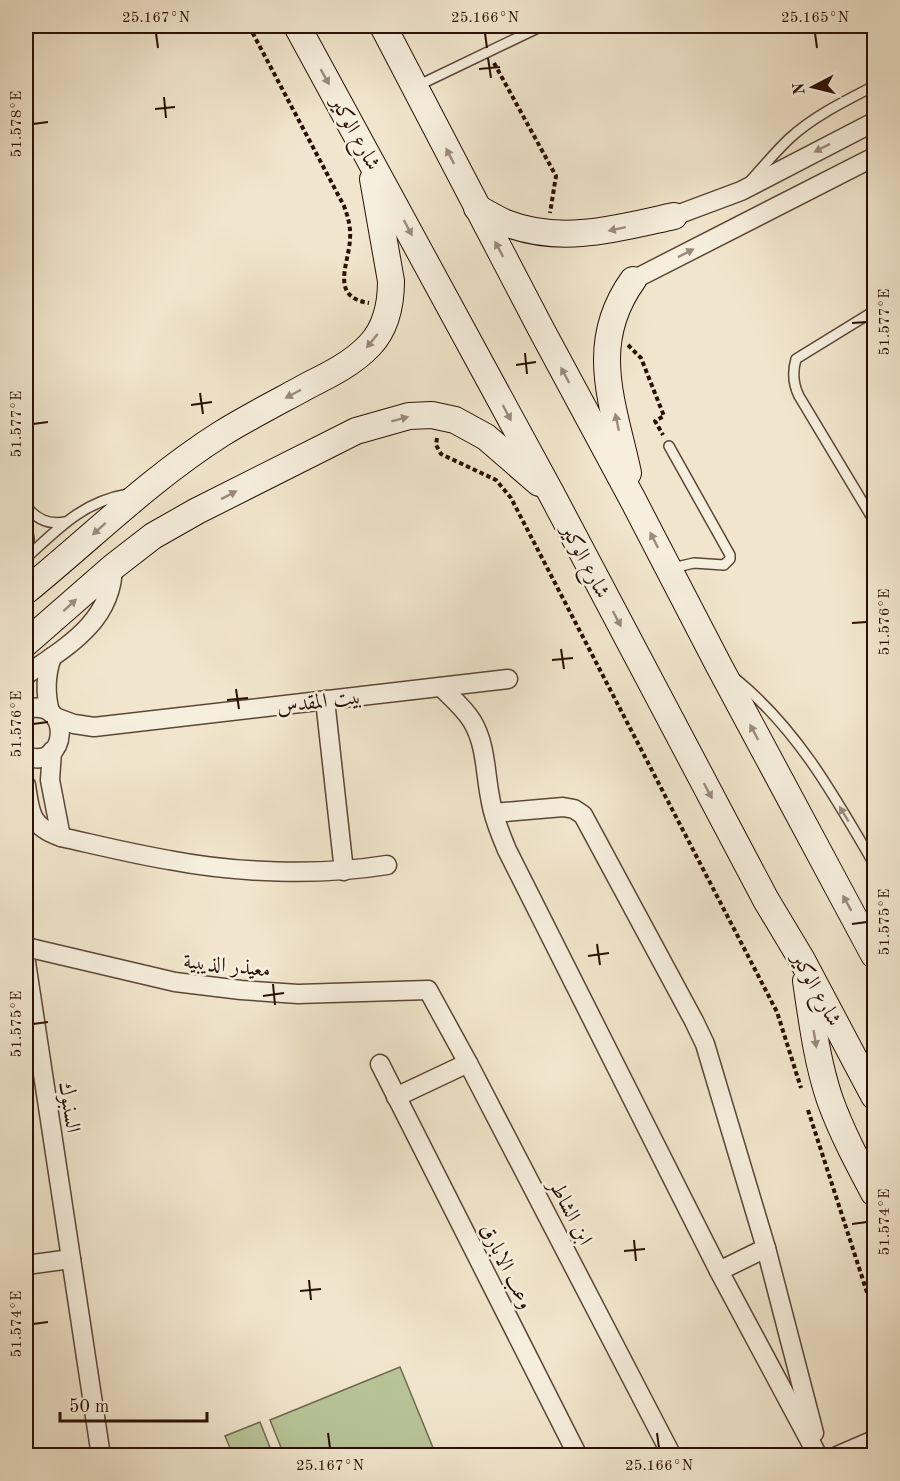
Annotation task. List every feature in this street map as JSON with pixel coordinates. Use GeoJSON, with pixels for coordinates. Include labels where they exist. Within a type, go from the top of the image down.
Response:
{"type":"FeatureCollection","features":[{"type":"Feature","properties":{"kind":"main road","name":"شارع الوكير"},"geometry":{"type":"LineString","coordinates":[[297,26],[550,493],[766,900],[802,960],[874,1096]]}},
{"type":"Feature","properties":{"kind":"main road"},"geometry":{"type":"LineString","coordinates":[[383,26],[717,664],[874,955]]}},
{"type":"Feature","properties":{"kind":"main road"},"geometry":{"type":"LineString","coordinates":[[26,591],[139,493],[222,433],[344,366],[377,337],[389,307],[391,281],[370,158]]}},
{"type":"Feature","properties":{"kind":"main road"},"geometry":{"type":"LineString","coordinates":[[477,208],[505,223],[547,233],[603,232],[674,216]]}},
{"type":"Feature","properties":{"kind":"main road"},"geometry":{"type":"LineString","coordinates":[[633,280],[616,308],[607,341],[606,370],[633,500]]}},
{"type":"Feature","properties":{"kind":"main road"},"geometry":{"type":"LineString","coordinates":[[26,643],[113,567],[153,536],[356,431],[409,416],[432,415],[455,420],[476,430],[550,493]]}},
{"type":"Feature","properties":{"kind":"main road"},"geometry":{"type":"LineString","coordinates":[[802,960],[817,1054],[830,1100],[874,1193]]}},
{"type":"Feature","properties":{"kind":"street"},"geometry":{"type":"LineString","coordinates":[[674,216],[741,191],[874,122]]}},
{"type":"Feature","properties":{"kind":"street"},"geometry":{"type":"LineString","coordinates":[[633,280],[869,164]]}},
{"type":"Feature","properties":{"kind":"street"},"geometry":{"type":"LineString","coordinates":[[26,675],[86,629],[102,612],[111,590],[113,567]]}},
{"type":"Feature","properties":{"kind":"street"},"geometry":{"type":"LineString","coordinates":[[52,657],[46,679],[46,690],[52,714],[59,725],[60,735],[55,748],[50,780],[61,837]]}},
{"type":"Feature","properties":{"kind":"street","name":"بيت المقدس"},"geometry":{"type":"LineString","coordinates":[[26,709],[42,708],[74,724],[94,727],[508,679]]}},
{"type":"Feature","properties":{"kind":"street"},"geometry":{"type":"LineString","coordinates":[[441,687],[468,716],[481,741],[494,813],[507,850],[719,1271],[818,1455]]}},
{"type":"Feature","properties":{"kind":"street"},"geometry":{"type":"LineString","coordinates":[[325,700],[344,871]]}},
{"type":"Feature","properties":{"kind":"street","name":"بيت المقدس"},"geometry":{"type":"LineString","coordinates":[[26,756],[38,758],[94,727]]}},
{"type":"Feature","properties":{"kind":"street"},"geometry":{"type":"LineString","coordinates":[[26,791],[33,819],[45,831],[61,837],[169,860],[220,868],[307,871],[344,871],[387,865]]}},
{"type":"Feature","properties":{"kind":"street"},"geometry":{"type":"LineString","coordinates":[[494,813],[563,807],[574,808],[584,816],[705,1044],[766,1248],[818,1455]]}},
{"type":"Feature","properties":{"kind":"street","name":"معيذر الذيبية"},"geometry":{"type":"LineString","coordinates":[[26,948],[175,982],[241,990],[297,994],[428,990]]}},
{"type":"Feature","properties":{"kind":"street","name":"السنبوك"},"geometry":{"type":"LineString","coordinates":[[26,962],[101,1455]]}},
{"type":"Feature","properties":{"kind":"street","name":"ابن الشاطر"},"geometry":{"type":"LineString","coordinates":[[428,990],[672,1455]]}},
{"type":"Feature","properties":{"kind":"street"},"geometry":{"type":"LineString","coordinates":[[396,1097],[468,1063]]}},
{"type":"Feature","properties":{"kind":"street","name":"وعب الابارق"},"geometry":{"type":"LineString","coordinates":[[380,1064],[578,1455]]}},
{"type":"Feature","properties":{"kind":"street"},"geometry":{"type":"LineString","coordinates":[[719,1271],[766,1248]]}},
{"type":"Feature","properties":{"kind":"street"},"geometry":{"type":"LineString","coordinates":[[26,1265],[71,1259]]}},
{"type":"Feature","properties":{"kind":"street"},"geometry":{"type":"LineString","coordinates":[[837,1455],[874,1440]]}},
{"type":"Feature","properties":{"kind":"lane"},"geometry":{"type":"LineString","coordinates":[[415,87],[542,26]]}},
{"type":"Feature","properties":{"kind":"lane"},"geometry":{"type":"LineString","coordinates":[[741,191],[790,138],[837,105],[874,86]]}},
{"type":"Feature","properties":{"kind":"lane"},"geometry":{"type":"LineString","coordinates":[[874,311],[796,359],[793,371],[795,388],[799,396],[874,520]]}},
{"type":"Feature","properties":{"kind":"lane"},"geometry":{"type":"LineString","coordinates":[[669,446],[730,555],[730,559],[724,564],[694,563],[669,570]]}},
{"type":"Feature","properties":{"kind":"lane"},"geometry":{"type":"LineString","coordinates":[[27,557],[77,513],[107,499],[139,493]]}},
{"type":"Feature","properties":{"kind":"lane"},"geometry":{"type":"LineString","coordinates":[[26,506],[43,521],[65,522]]}},
{"type":"Feature","properties":{"kind":"lane"},"geometry":{"type":"LineString","coordinates":[[26,521],[29,539],[27,557]]}},
{"type":"Feature","properties":{"kind":"lane"},"geometry":{"type":"LineString","coordinates":[[717,664],[764,704],[801,746],[874,864]]}},
{"type":"Feature","properties":{"kind":"path"},"geometry":{"type":"LineString","coordinates":[[249,26],[344,206],[350,229],[343,277],[345,288],[351,297],[360,302],[389,307]]}},
{"type":"Feature","properties":{"kind":"path"},"geometry":{"type":"LineString","coordinates":[[488,51],[556,176],[547,233]]}},
{"type":"Feature","properties":{"kind":"path"},"geometry":{"type":"LineString","coordinates":[[607,341],[625,343],[641,358],[664,416],[655,421],[669,446]]}},
{"type":"Feature","properties":{"kind":"path"},"geometry":{"type":"LineString","coordinates":[[444,417],[436,445],[441,454],[496,480],[510,498],[777,1012],[801,1089]]}},
{"type":"Feature","properties":{"kind":"path"},"geometry":{"type":"LineString","coordinates":[[805,1100],[874,1314]]}},
{"type":"Feature","properties":{"kind":"green space"},"geometry":{"type":"Polygon","coordinates":[[[400,1367],[436,1455],[284,1455],[270,1420],[400,1367]]]}},
{"type":"Feature","properties":{"kind":"green space"},"geometry":{"type":"Polygon","coordinates":[[[260,1422],[273,1455],[233,1455],[225,1436],[260,1422]]]}}]}
